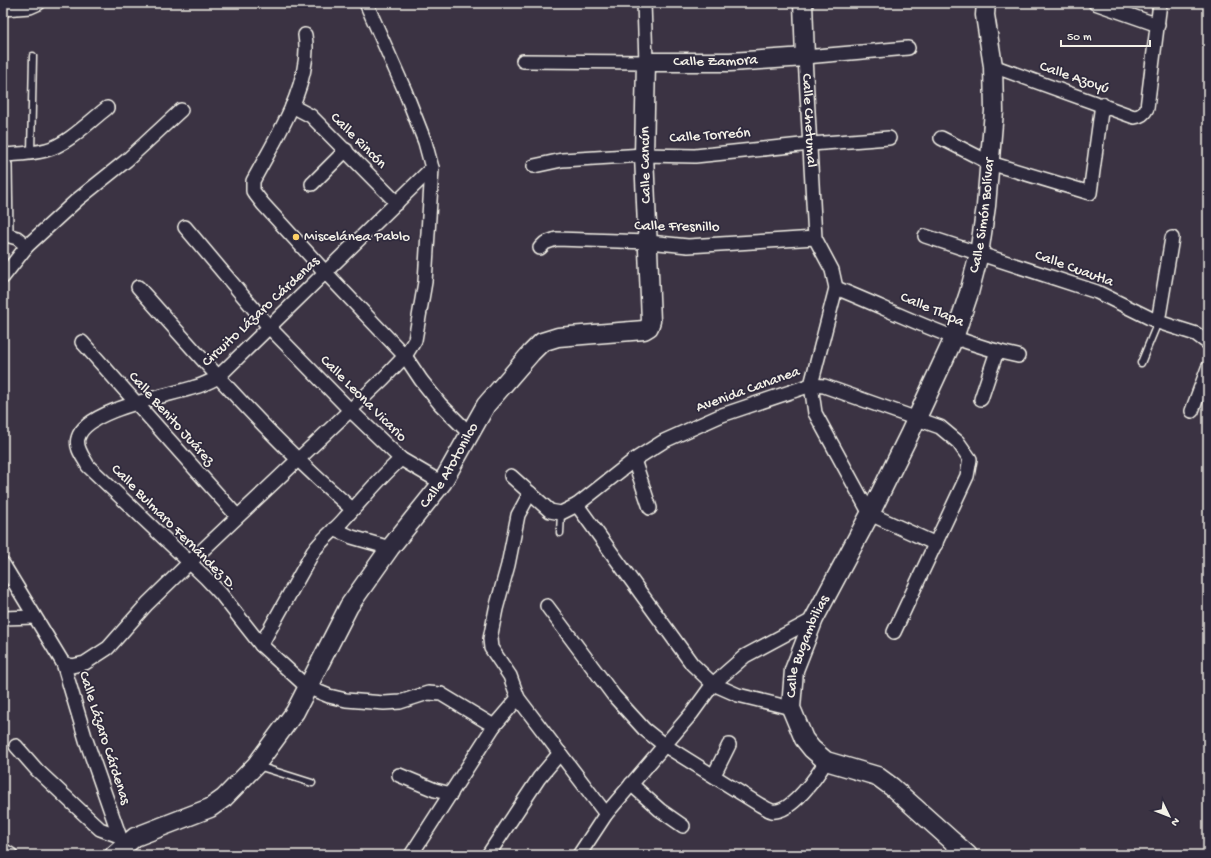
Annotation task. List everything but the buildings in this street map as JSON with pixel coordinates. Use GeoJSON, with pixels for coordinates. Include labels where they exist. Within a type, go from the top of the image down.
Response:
{"type":"FeatureCollection","features":[{"type":"Feature","properties":{"kind":"street"},"geometry":{"type":"LineString","coordinates":[[3,9],[30,6],[39,3]]}},
{"type":"Feature","properties":{"kind":"street"},"geometry":{"type":"LineString","coordinates":[[190,562],[405,356],[415,340],[426,282],[432,168],[425,142],[405,91],[366,3]]}},
{"type":"Feature","properties":{"kind":"street","name":"Calle Cancún"},"geometry":{"type":"LineString","coordinates":[[644,3],[646,62],[644,155],[649,242],[651,321],[649,327]]}},
{"type":"Feature","properties":{"kind":"street","name":"Calle Chetumal"},"geometry":{"type":"LineString","coordinates":[[803,3],[804,57],[811,144],[815,238]]}},
{"type":"Feature","properties":{"kind":"street","name":"Calle Simón Bolívar"},"geometry":{"type":"LineString","coordinates":[[916,417],[954,338],[969,293],[979,254],[990,163],[994,111],[993,66],[985,15],[986,3]]}},
{"type":"Feature","properties":{"kind":"street"},"geometry":{"type":"LineString","coordinates":[[1095,3],[1158,25],[1160,3]]}},
{"type":"Feature","properties":{"kind":"street","name":"Calle Azoyú"},"geometry":{"type":"LineString","coordinates":[[993,66],[1102,104],[1134,117],[1144,114],[1147,108],[1158,25]]}},
{"type":"Feature","properties":{"kind":"street"},"geometry":{"type":"LineString","coordinates":[[305,35],[307,50],[301,80],[292,106],[253,181],[253,191],[326,273],[405,356],[421,380],[440,404],[470,434]]}},
{"type":"Feature","properties":{"kind":"street","name":"Calle Zamora"},"geometry":{"type":"LineString","coordinates":[[523,61],[730,62],[908,48]]}},
{"type":"Feature","properties":{"kind":"street"},"geometry":{"type":"LineString","coordinates":[[941,138],[990,163],[1090,193],[1102,104]]}},
{"type":"Feature","properties":{"kind":"street","name":"Calle Rincón"},"geometry":{"type":"LineString","coordinates":[[292,106],[311,116],[397,203]]}},
{"type":"Feature","properties":{"kind":"street"},"geometry":{"type":"LineString","coordinates":[[3,155],[47,150],[61,144],[107,108]]}},
{"type":"Feature","properties":{"kind":"street"},"geometry":{"type":"LineString","coordinates":[[3,277],[27,246],[77,200],[127,160],[181,110]]}},
{"type":"Feature","properties":{"kind":"street","name":"Calle Torreón"},"geometry":{"type":"LineString","coordinates":[[534,166],[562,160],[644,155],[695,156],[811,144],[889,138]]}},
{"type":"Feature","properties":{"kind":"street"},"geometry":{"type":"LineString","coordinates":[[312,184],[346,150]]}},
{"type":"Feature","properties":{"kind":"street"},"geometry":{"type":"LineString","coordinates":[[3,162],[5,165],[5,234],[17,238],[27,246]]}},
{"type":"Feature","properties":{"kind":"street","name":"Circuito Lázaro Cárdenas"},"geometry":{"type":"LineString","coordinates":[[78,439],[82,430],[97,419],[134,402],[196,387],[217,378],[270,328],[432,168]]}},
{"type":"Feature","properties":{"kind":"street","name":"Calle Leona Vicario"},"geometry":{"type":"LineString","coordinates":[[185,227],[270,328],[349,409],[401,459],[442,483]]}},
{"type":"Feature","properties":{"kind":"street","name":"Calle Cuautla"},"geometry":{"type":"LineString","coordinates":[[925,236],[1097,292],[1158,322],[1196,334],[1208,343]]}},
{"type":"Feature","properties":{"kind":"street"},"geometry":{"type":"LineString","coordinates":[[815,238],[832,270],[836,288],[811,385],[816,413],[870,514],[936,544],[894,632]]}},
{"type":"Feature","properties":{"kind":"street","name":"Calle Fresnillo"},"geometry":{"type":"LineString","coordinates":[[540,248],[545,243],[556,240],[649,242],[688,246],[815,238]]}},
{"type":"Feature","properties":{"kind":"street"},"geometry":{"type":"LineString","coordinates":[[1158,322],[1172,238]]}},
{"type":"Feature","properties":{"kind":"street"},"geometry":{"type":"LineString","coordinates":[[138,287],[217,378],[298,460],[352,510]]}},
{"type":"Feature","properties":{"kind":"street","name":"Calle Tlapa"},"geometry":{"type":"LineString","coordinates":[[836,288],[954,338],[997,352],[1018,356]]}},
{"type":"Feature","properties":{"kind":"street","name":"Calle Atotonilco"},"geometry":{"type":"LineString","coordinates":[[118,846],[135,837],[210,808],[224,798],[256,765],[295,712],[350,606],[390,548],[442,483],[486,405],[542,342],[558,337],[644,330],[649,327]]}},
{"type":"Feature","properties":{"kind":"street","name":"Calle Benito Juárez"},"geometry":{"type":"LineString","coordinates":[[82,342],[237,516]]}},
{"type":"Feature","properties":{"kind":"street"},"geometry":{"type":"LineString","coordinates":[[981,399],[997,352]]}},
{"type":"Feature","properties":{"kind":"street"},"geometry":{"type":"LineString","coordinates":[[1192,411],[1208,368]]}},
{"type":"Feature","properties":{"kind":"street","name":"Avenida Cananea"},"geometry":{"type":"LineString","coordinates":[[561,513],[576,505],[634,460],[695,426],[722,415],[811,385],[824,386],[916,417],[940,427],[958,442],[970,459],[967,476],[946,516],[936,544]]}},
{"type":"Feature","properties":{"kind":"street","name":"Calle Bugambilias"},"geometry":{"type":"LineString","coordinates":[[916,417],[870,514],[814,619],[794,670],[791,708],[804,738],[812,750],[826,761],[877,776],[892,787],[968,855]]}},
{"type":"Feature","properties":{"kind":"street","name":"Calle Bulmaro Fernández D."},"geometry":{"type":"LineString","coordinates":[[78,439],[79,449],[88,466],[190,562],[221,594],[261,646],[307,687],[329,696],[346,700],[384,703],[400,702],[428,692],[441,694],[494,726]]}},
{"type":"Feature","properties":{"kind":"street"},"geometry":{"type":"LineString","coordinates":[[261,646],[313,552],[322,539],[334,529],[401,459]]}},
{"type":"Feature","properties":{"kind":"street"},"geometry":{"type":"LineString","coordinates":[[634,460],[650,508]]}},
{"type":"Feature","properties":{"kind":"street"},"geometry":{"type":"LineString","coordinates":[[511,476],[550,511],[561,513]]}},
{"type":"Feature","properties":{"kind":"street"},"geometry":{"type":"LineString","coordinates":[[530,493],[518,515],[508,565],[496,609],[490,639],[491,648],[510,676],[518,698],[606,814]]}},
{"type":"Feature","properties":{"kind":"street"},"geometry":{"type":"LineString","coordinates":[[576,505],[692,664],[713,684],[738,695],[791,708]]}},
{"type":"Feature","properties":{"kind":"street"},"geometry":{"type":"LineString","coordinates":[[334,529],[352,537],[390,548]]}},
{"type":"Feature","properties":{"kind":"street","name":"Calle Lázaro Cárdenas"},"geometry":{"type":"LineString","coordinates":[[63,663],[72,666],[86,663],[108,648],[147,604],[190,562]]}},
{"type":"Feature","properties":{"kind":"street"},"geometry":{"type":"LineString","coordinates":[[3,564],[63,663]]}},
{"type":"Feature","properties":{"kind":"street"},"geometry":{"type":"LineString","coordinates":[[547,606],[614,696],[644,729],[664,745],[760,805],[772,810],[780,810],[798,798],[817,776],[826,761]]}},
{"type":"Feature","properties":{"kind":"street"},"geometry":{"type":"LineString","coordinates":[[3,618],[34,617]]}},
{"type":"Feature","properties":{"kind":"street"},"geometry":{"type":"LineString","coordinates":[[579,855],[606,814],[692,714],[713,684],[745,656],[814,619]]}},
{"type":"Feature","properties":{"kind":"street","name":"Calle Lázaro Cárdenas"},"geometry":{"type":"LineString","coordinates":[[63,663],[118,846]]}},
{"type":"Feature","properties":{"kind":"street"},"geometry":{"type":"LineString","coordinates":[[411,855],[494,726],[518,698]]}},
{"type":"Feature","properties":{"kind":"street"},"geometry":{"type":"LineString","coordinates":[[714,775],[729,745]]}},
{"type":"Feature","properties":{"kind":"street"},"geometry":{"type":"LineString","coordinates":[[16,746],[37,770],[118,846]]}},
{"type":"Feature","properties":{"kind":"street"},"geometry":{"type":"LineString","coordinates":[[488,855],[539,778],[560,753]]}},
{"type":"Feature","properties":{"kind":"street"},"geometry":{"type":"LineString","coordinates":[[398,775],[435,790],[451,794]]}},
{"type":"Feature","properties":{"kind":"street"},"geometry":{"type":"LineString","coordinates":[[631,784],[660,810],[683,826]]}},
{"type":"Feature","properties":{"kind":"street"},"geometry":{"type":"LineString","coordinates":[[3,850],[11,855]]}},
{"type":"Feature","properties":{"kind":"lane"},"geometry":{"type":"LineString","coordinates":[[31,153],[33,56]]}},
{"type":"Feature","properties":{"kind":"lane"},"geometry":{"type":"LineString","coordinates":[[1141,363],[1158,322]]}},
{"type":"Feature","properties":{"kind":"lane"},"geometry":{"type":"LineString","coordinates":[[560,533],[561,513]]}},
{"type":"Feature","properties":{"kind":"lane"},"geometry":{"type":"LineString","coordinates":[[256,765],[312,783]]}},
{"type":"Feature","properties":{"kind":"place","name":"Miscelánea Pablo"},"geometry":{"type":"Point","coordinates":[296,237]}}]}
